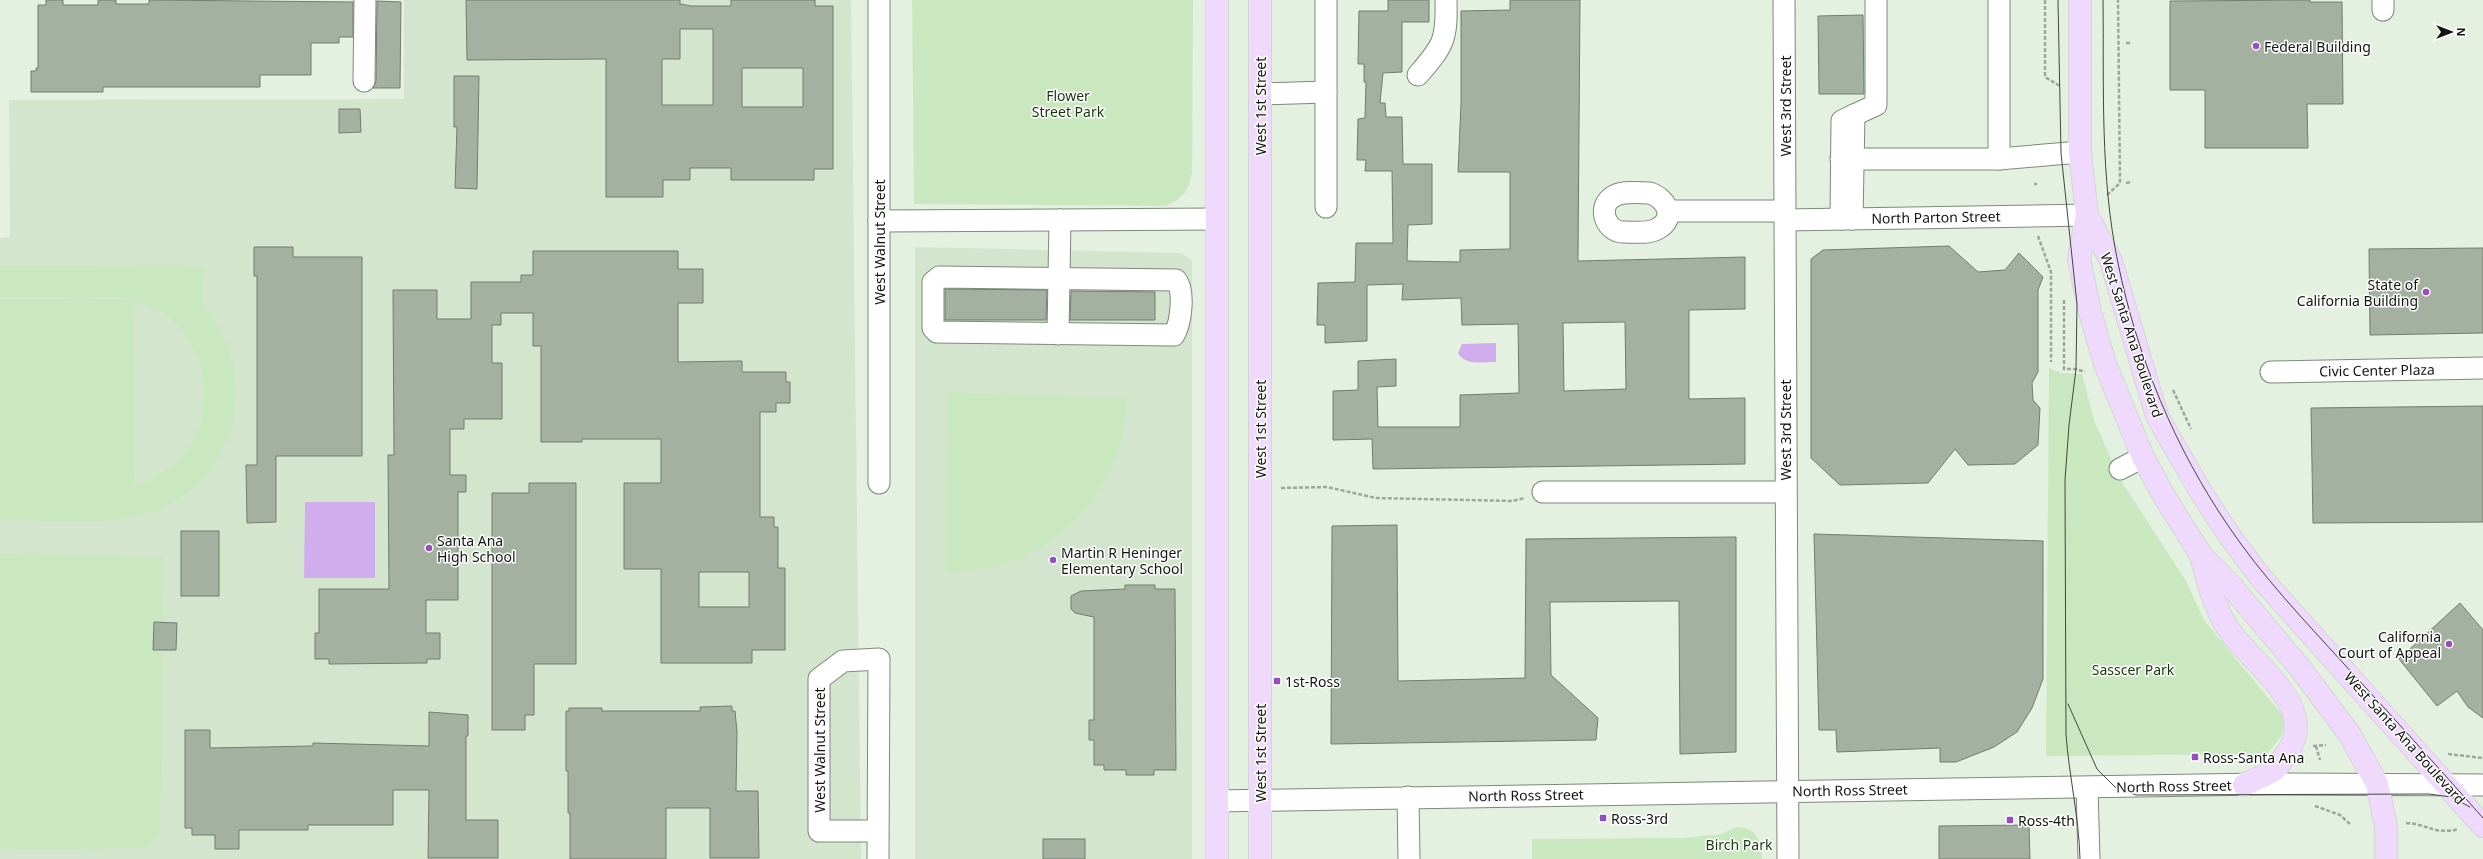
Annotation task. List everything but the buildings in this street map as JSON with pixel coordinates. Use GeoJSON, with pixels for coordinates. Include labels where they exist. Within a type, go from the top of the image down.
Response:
{"type":"FeatureCollection","features":[{"type":"Feature","properties":{"kind":"main road"},"geometry":{"type":"LineString","coordinates":[[1217,0],[1217,859]]}},
{"type":"Feature","properties":{"kind":"main road","name":"West 1st Street"},"geometry":{"type":"LineString","coordinates":[[1260,0],[1260,859]]}},
{"type":"Feature","properties":{"kind":"main road","name":"West Santa Ana Boulevard"},"geometry":{"type":"LineString","coordinates":[[2080,0],[2080,152],[2087,215],[2079,259],[2090,312],[2105,364],[2143,457],[2164,496],[2201,555],[2232,587],[2330,706],[2350,735],[2377,784],[2386,826],[2386,859]]}},
{"type":"Feature","properties":{"kind":"main road","name":"West Santa Ana Boulevard"},"geometry":{"type":"LineString","coordinates":[[2087,215],[2111,261],[2157,416],[2199,489],[2229,535],[2261,578],[2478,819]]}},
{"type":"Feature","properties":{"kind":"main road"},"geometry":{"type":"LineString","coordinates":[[2201,555],[2214,604],[2229,630],[2287,698],[2296,721],[2296,735],[2292,745],[2274,770],[2244,784]]}},
{"type":"Feature","properties":{"kind":"street"},"geometry":{"type":"LineString","coordinates":[[364,81],[365,0]]}},
{"type":"Feature","properties":{"kind":"street","name":"West Walnut Street"},"geometry":{"type":"LineString","coordinates":[[879,0],[879,483]]}},
{"type":"Feature","properties":{"kind":"street"},"geometry":{"type":"LineString","coordinates":[[1326,0],[1326,207]]}},
{"type":"Feature","properties":{"kind":"street"},"geometry":{"type":"LineString","coordinates":[[1418,75],[1440,50],[1447,29],[1446,0]]}},
{"type":"Feature","properties":{"kind":"street","name":"West 3rd Street"},"geometry":{"type":"LineString","coordinates":[[1784,0],[1785,492],[1788,859]]}},
{"type":"Feature","properties":{"kind":"street"},"geometry":{"type":"LineString","coordinates":[[1847,219],[1847,159],[1854,115],[1876,105],[1876,0]]}},
{"type":"Feature","properties":{"kind":"street"},"geometry":{"type":"LineString","coordinates":[[1999,0],[1999,159]]}},
{"type":"Feature","properties":{"kind":"street"},"geometry":{"type":"LineString","coordinates":[[1260,94],[1326,92]]}},
{"type":"Feature","properties":{"kind":"street"},"geometry":{"type":"LineString","coordinates":[[1847,159],[1999,159],[2080,152]]}},
{"type":"Feature","properties":{"kind":"street","name":"North Parton Street"},"geometry":{"type":"LineString","coordinates":[[1668,211],[1847,219],[2087,215]]}},
{"type":"Feature","properties":{"kind":"street"},"geometry":{"type":"LineString","coordinates":[[879,221],[1216,219]]}},
{"type":"Feature","properties":{"kind":"street"},"geometry":{"type":"LineString","coordinates":[[1058,334],[1060,220]]}},
{"type":"Feature","properties":{"kind":"street"},"geometry":{"type":"LineString","coordinates":[[939,277],[1059,278],[1176,280],[1180,285],[1180,326],[1174,335],[937,332],[933,328],[933,282],[939,277]]}},
{"type":"Feature","properties":{"kind":"street","name":"Civic Center Plaza"},"geometry":{"type":"LineString","coordinates":[[2271,372],[2483,368]]}},
{"type":"Feature","properties":{"kind":"street"},"geometry":{"type":"LineString","coordinates":[[2120,469],[2143,457]]}},
{"type":"Feature","properties":{"kind":"street"},"geometry":{"type":"LineString","coordinates":[[1542,492],[1785,492]]}},
{"type":"Feature","properties":{"kind":"street","name":"West Walnut Street"},"geometry":{"type":"LineString","coordinates":[[878,831],[819,831],[819,679],[843,661],[879,659],[878,859]]}},
{"type":"Feature","properties":{"kind":"street","name":"North Ross Street"},"geometry":{"type":"LineString","coordinates":[[1217,801],[1788,790],[2087,788],[2244,784],[2483,785]]}},
{"type":"Feature","properties":{"kind":"street"},"geometry":{"type":"LineString","coordinates":[[2087,788],[2089,859]]}},
{"type":"Feature","properties":{"kind":"street"},"geometry":{"type":"LineString","coordinates":[[1408,797],[1410,859]]}},
{"type":"Feature","properties":{"kind":"path"},"geometry":{"type":"LineString","coordinates":[[2044,0],[2045,76],[2080,98]]}},
{"type":"Feature","properties":{"kind":"path"},"geometry":{"type":"LineString","coordinates":[[2087,215],[2120,183],[2118,0]]}},
{"type":"Feature","properties":{"kind":"path"},"geometry":{"type":"LineString","coordinates":[[2126,43],[2131,43]]}},
{"type":"Feature","properties":{"kind":"path"},"geometry":{"type":"LineString","coordinates":[[2126,183],[2132,182]]}},
{"type":"Feature","properties":{"kind":"path"},"geometry":{"type":"LineString","coordinates":[[2037,232],[2051,272],[2051,362]]}},
{"type":"Feature","properties":{"kind":"path"},"geometry":{"type":"LineString","coordinates":[[2172,386],[2193,433]]}},
{"type":"Feature","properties":{"kind":"path"},"geometry":{"type":"LineString","coordinates":[[1260,488],[1326,487],[1376,498],[1443,501],[1513,501],[1542,492]]}},
{"type":"Feature","properties":{"kind":"path"},"geometry":{"type":"LineString","coordinates":[[2316,746],[2320,760]]}},
{"type":"Feature","properties":{"kind":"path"},"geometry":{"type":"LineString","coordinates":[[2446,752],[2451,755],[2483,758]]}},
{"type":"Feature","properties":{"kind":"path"},"geometry":{"type":"LineString","coordinates":[[2403,823],[2421,825],[2438,832],[2446,832],[2459,829],[2478,819]]}},
{"type":"Feature","properties":{"kind":"shaded area","name":"Santa Ana High School"},"geometry":{"type":"Polygon","coordinates":[[[404,0],[851,0],[861,859],[0,859],[0,238],[10,237],[9,100],[404,99],[404,0]]]}},
{"type":"Feature","properties":{"kind":"shaded area","name":"Martin R Heninger Elementary School"},"geometry":{"type":"Polygon","coordinates":[[[915,247],[1181,253],[1192,260],[1192,859],[915,859],[915,247]]]}},
{"type":"Feature","properties":{"kind":"shaded area"},"geometry":{"type":"Polygon","coordinates":[[[1496,343],[1496,362],[1470,362],[1461,357],[1458,353],[1462,344],[1496,343]]]}},
{"type":"Feature","properties":{"kind":"shaded area"},"geometry":{"type":"Polygon","coordinates":[[[305,502],[375,502],[375,578],[304,578],[305,502]]]}},
{"type":"Feature","properties":{"kind":"green space","name":"Flower Street Park"},"geometry":{"type":"Polygon","coordinates":[[[912,0],[1193,0],[1192,172],[1187,189],[1181,197],[1166,206],[914,204],[912,0]]]}},
{"type":"Feature","properties":{"kind":"green space"},"geometry":{"type":"Polygon","coordinates":[[[0,265],[205,266],[203,291],[204,305],[219,328],[230,351],[234,370],[236,393],[234,416],[228,439],[217,460],[197,485],[173,502],[147,513],[120,519],[91,522],[0,520],[0,299],[120,299],[134,303],[135,483],[123,488],[146,482],[165,471],[181,456],[193,439],[201,419],[204,398],[203,376],[196,353],[179,326],[169,317],[146,306],[122,298],[0,297],[0,265]]]}},
{"type":"Feature","properties":{"kind":"green space","name":"Sasscer Park"},"geometry":{"type":"Polygon","coordinates":[[[2049,368],[2061,373],[2082,374],[2094,420],[2120,479],[2186,581],[2204,620],[2283,716],[2283,732],[2266,754],[2046,756],[2049,368]]]}},
{"type":"Feature","properties":{"kind":"green space"},"geometry":{"type":"Polygon","coordinates":[[[947,392],[1128,398],[1121,443],[1105,482],[1089,505],[1070,525],[1049,542],[1025,556],[1000,565],[973,571],[946,572],[947,392]]]}},
{"type":"Feature","properties":{"kind":"green space"},"geometry":{"type":"Polygon","coordinates":[[[0,553],[164,557],[160,835],[146,848],[0,850],[0,553]]]}},
{"type":"Feature","properties":{"kind":"green space","name":"Birch Park"},"geometry":{"type":"Polygon","coordinates":[[[1737,827],[1749,830],[1757,836],[1762,859],[1532,859],[1532,839],[1683,838],[1721,834],[1737,827]]]}},
{"type":"Feature","properties":{"kind":"tram line"},"geometry":{"type":"LineString","coordinates":[[2058,0],[2061,153],[2077,304],[2076,369],[2069,425],[2065,480],[2066,734],[2078,828],[2080,859]]}},
{"type":"Feature","properties":{"kind":"tram line"},"geometry":{"type":"LineString","coordinates":[[2103,0],[2104,132],[2108,198],[2112,231],[2126,298],[2136,333],[2160,401],[2175,434],[2210,497],[2229,527],[2255,563],[2483,818]]}},
{"type":"Feature","properties":{"kind":"tram line"},"geometry":{"type":"LineString","coordinates":[[2068,704],[2097,769],[2115,787],[2136,795],[2429,794],[2451,797],[2470,807]]}},
{"type":"Feature","properties":{"kind":"place","name":"Federal Building"},"geometry":{"type":"Point","coordinates":[2256,46]}},
{"type":"Feature","properties":{"kind":"place","name":"State of California Building"},"geometry":{"type":"Point","coordinates":[2426,292]}},
{"type":"Feature","properties":{"kind":"place","name":"Santa Ana High School"},"geometry":{"type":"Point","coordinates":[429,548]}},
{"type":"Feature","properties":{"kind":"place","name":"Martin R Heninger Elementary School"},"geometry":{"type":"Point","coordinates":[1053,560]}},
{"type":"Feature","properties":{"kind":"place","name":"California Court of Appeal"},"geometry":{"type":"Point","coordinates":[2449,644]}},
{"type":"Feature","properties":{"kind":"place","name":"1st-Ross"},"geometry":{"type":"Point","coordinates":[1277,681]}},
{"type":"Feature","properties":{"kind":"place","name":"Ross-Santa Ana"},"geometry":{"type":"Point","coordinates":[2195,757]}},
{"type":"Feature","properties":{"kind":"place","name":"Ross-3rd"},"geometry":{"type":"Point","coordinates":[1603,818]}},
{"type":"Feature","properties":{"kind":"place","name":"Ross-4th"},"geometry":{"type":"Point","coordinates":[2010,820]}}]}
